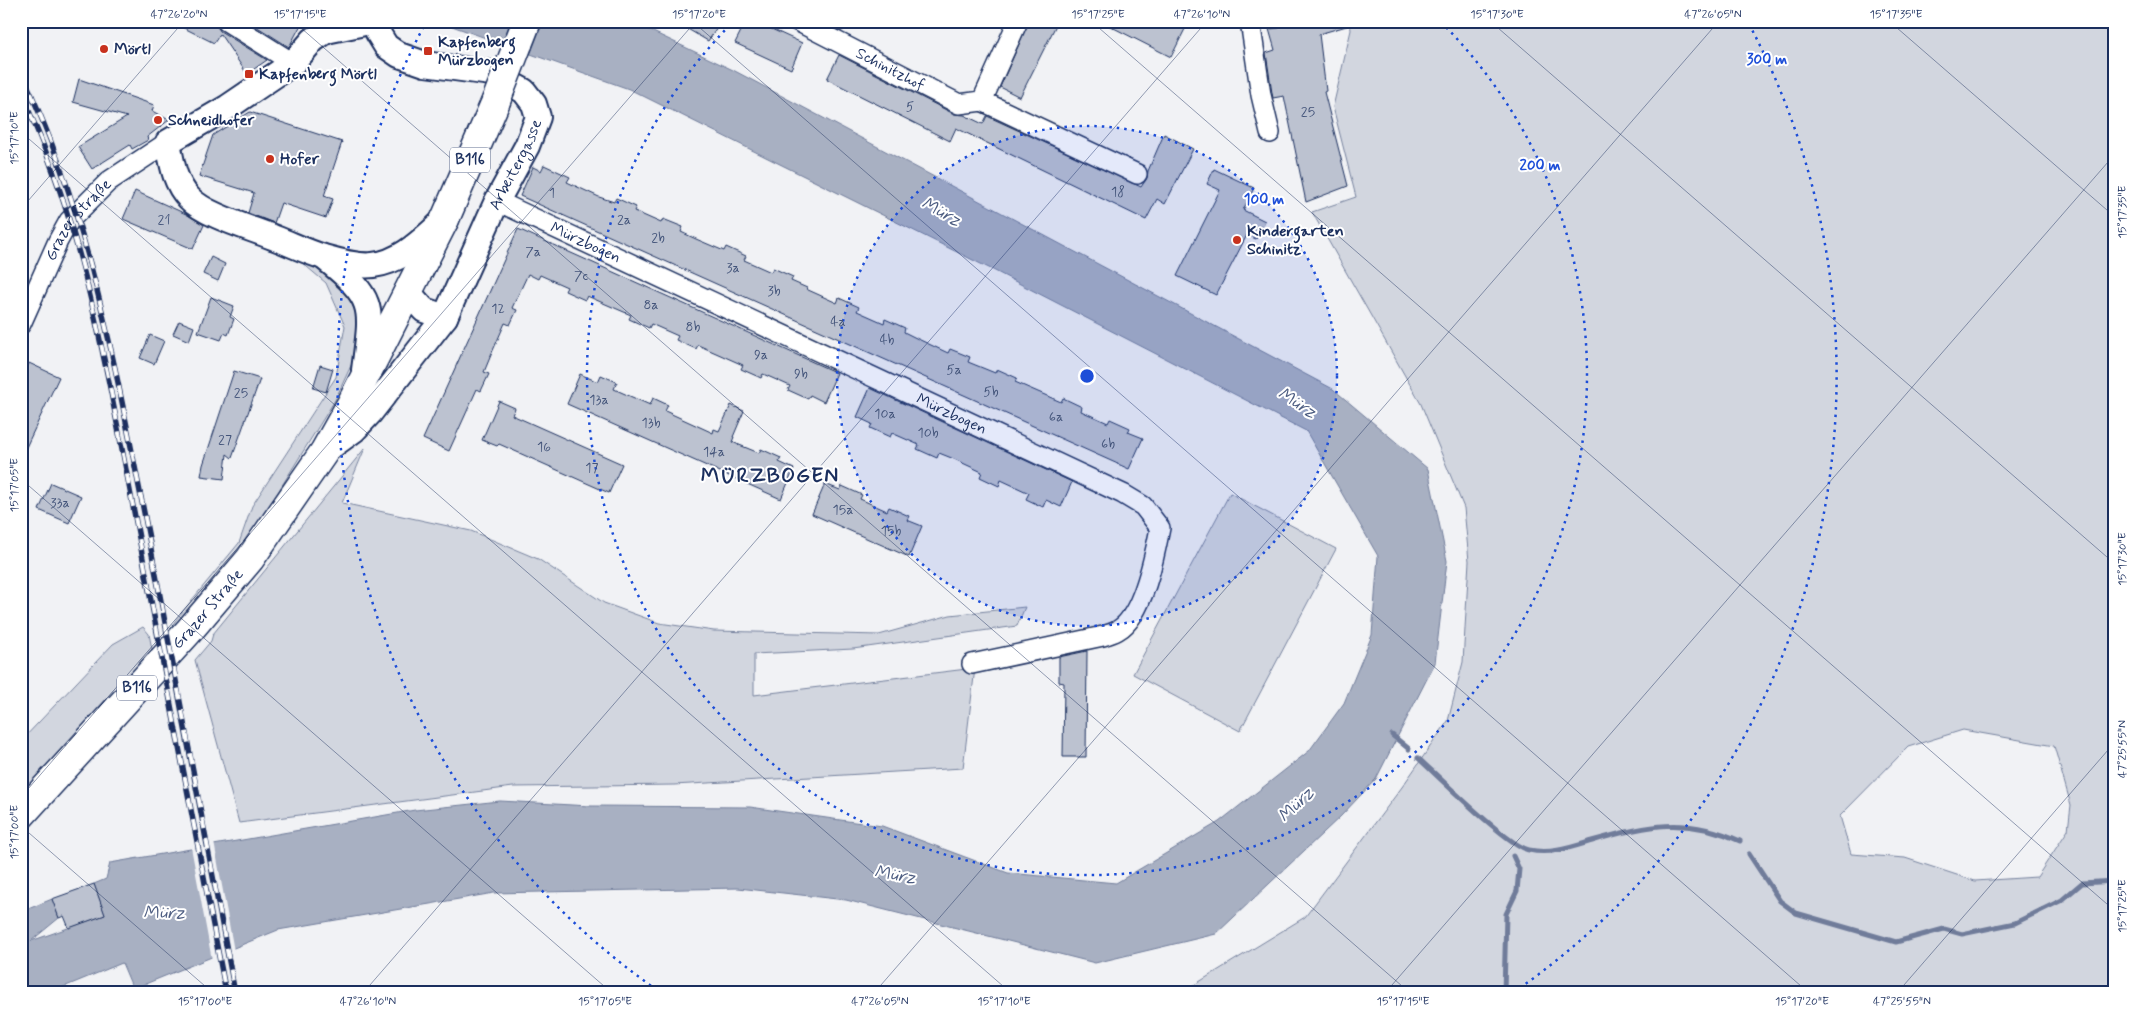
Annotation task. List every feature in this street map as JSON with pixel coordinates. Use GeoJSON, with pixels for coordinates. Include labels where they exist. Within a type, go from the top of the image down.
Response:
{"type":"FeatureCollection","features":[{"type":"Feature","properties":{"kind":"main road","name":"Grazer Straße"},"geometry":{"type":"LineString","coordinates":[[21,814],[188,632],[238,574],[291,502],[324,452],[363,382],[445,219],[496,101],[527,21]]}},
{"type":"Feature","properties":{"kind":"street"},"geometry":{"type":"LineString","coordinates":[[226,21],[293,63]]}},
{"type":"Feature","properties":{"kind":"street","name":"Grazer Straße"},"geometry":{"type":"LineString","coordinates":[[21,324],[69,221],[109,181],[168,142],[228,107],[293,63],[313,40],[326,32],[340,27],[375,21]]}},
{"type":"Feature","properties":{"kind":"street","name":"Arbeitergasse"},"geometry":{"type":"LineString","coordinates":[[324,452],[354,430],[370,413],[445,317],[497,201],[527,146],[538,117],[534,104],[524,91],[492,73],[425,64],[399,55],[386,46],[378,33],[375,21]]}},
{"type":"Feature","properties":{"kind":"street"},"geometry":{"type":"LineString","coordinates":[[1018,21],[982,101],[1137,174]]}},
{"type":"Feature","properties":{"kind":"street"},"geometry":{"type":"LineString","coordinates":[[1250,21],[1260,95],[1270,133]]}},
{"type":"Feature","properties":{"kind":"street","name":"Schinitzhof"},"geometry":{"type":"LineString","coordinates":[[800,22],[959,104],[982,101]]}},
{"type":"Feature","properties":{"kind":"street","name":"Grazer Straße"},"geometry":{"type":"LineString","coordinates":[[168,142],[173,172],[189,198],[200,207],[323,256],[361,265],[385,262],[414,247],[445,219]]}},
{"type":"Feature","properties":{"kind":"street","name":"Mürzbogen"},"geometry":{"type":"LineString","coordinates":[[497,201],[1123,494],[1143,506],[1160,528],[1153,566],[1146,587],[1132,614],[1120,630],[1103,636],[972,664]]}},
{"type":"Feature","properties":{"kind":"street","name":"Grazer Straße"},"geometry":{"type":"LineString","coordinates":[[323,256],[351,279],[361,291],[367,306],[371,321],[363,382]]}},
{"type":"Feature","properties":{"kind":"street"},"geometry":{"type":"LineString","coordinates":[[408,292],[424,310],[445,317]]}},
{"type":"Feature","properties":{"kind":"shaded area"},"geometry":{"type":"Polygon","coordinates":[[[1350,21],[2115,21],[2115,993],[1181,993],[1305,917],[1402,787],[1448,721],[1463,662],[1469,561],[1464,508],[1421,404],[1312,212],[1356,197],[1333,107],[1351,30],[1350,21]],[[1963,730],[1908,747],[1840,816],[1851,854],[1905,858],[1975,881],[2037,877],[2068,830],[2071,805],[2054,746],[1963,730]]]}},
{"type":"Feature","properties":{"kind":"shaded area"},"geometry":{"type":"Polygon","coordinates":[[[294,256],[330,270],[344,281],[361,319],[354,359],[335,400],[255,529],[175,635],[173,624],[239,543],[252,506],[336,377],[345,326],[326,283],[294,256]]]}},
{"type":"Feature","properties":{"kind":"shaded area"},"geometry":{"type":"Polygon","coordinates":[[[365,448],[342,503],[471,531],[538,559],[604,603],[659,623],[714,631],[879,635],[950,615],[1025,607],[1017,626],[853,649],[754,654],[754,695],[975,668],[963,768],[674,785],[513,787],[239,823],[195,660],[211,641],[213,634],[365,448]]]}},
{"type":"Feature","properties":{"kind":"shaded area"},"geometry":{"type":"Polygon","coordinates":[[[1230,493],[1336,549],[1240,731],[1133,674],[1230,493]]]}},
{"type":"Feature","properties":{"kind":"shaded area"},"geometry":{"type":"Polygon","coordinates":[[[143,627],[149,634],[154,659],[21,797],[21,741],[113,644],[143,627]]]}},
{"type":"Feature","properties":{"kind":"water","name":"Mürz"},"geometry":{"type":"Polygon","coordinates":[[[438,21],[630,21],[733,70],[1333,389],[1428,469],[1447,561],[1435,663],[1376,779],[1341,816],[1216,934],[1095,963],[846,900],[738,888],[494,893],[278,930],[133,989],[122,963],[49,993],[21,993],[21,912],[52,899],[59,918],[31,941],[105,915],[94,884],[106,879],[110,863],[415,810],[500,801],[590,806],[750,807],[882,826],[1008,873],[1116,883],[1219,822],[1309,751],[1344,703],[1372,635],[1378,556],[1306,431],[991,269],[629,89],[438,21]]]}},
{"type":"Feature","properties":{"kind":"pier"},"geometry":{"type":"Polygon","coordinates":[[[214,842],[234,951],[212,960],[191,847],[214,842]]]}},
{"type":"Feature","properties":{"kind":"building"},"geometry":{"type":"Polygon","coordinates":[[[170,21],[215,21],[220,31],[267,60],[247,74],[220,34],[214,43],[170,21]]]}},
{"type":"Feature","properties":{"kind":"building"},"geometry":{"type":"Polygon","coordinates":[[[248,21],[303,21],[289,47],[248,21]]]}},
{"type":"Feature","properties":{"kind":"building"},"geometry":{"type":"Polygon","coordinates":[[[674,21],[722,21],[708,41],[674,21]]]}},
{"type":"Feature","properties":{"kind":"building"},"geometry":{"type":"Polygon","coordinates":[[[746,21],[754,21],[802,43],[791,69],[735,43],[746,21]]]}},
{"type":"Feature","properties":{"kind":"building"},"geometry":{"type":"Polygon","coordinates":[[[822,21],[848,21],[842,31],[822,21]]]}},
{"type":"Feature","properties":{"kind":"building"},"geometry":{"type":"Polygon","coordinates":[[[1029,21],[1058,21],[1020,97],[1000,87],[1029,21]]]}},
{"type":"Feature","properties":{"kind":"building"},"geometry":{"type":"Polygon","coordinates":[[[1100,21],[1189,21],[1171,57],[1100,21]]]}},
{"type":"Feature","properties":{"kind":"building"},"geometry":{"type":"Polygon","coordinates":[[[1278,21],[1349,21],[1350,25],[1319,34],[1326,91],[1324,92],[1348,186],[1306,202],[1284,96],[1273,98],[1272,93],[1266,53],[1275,50],[1269,29],[1279,28],[1278,21]]]}},
{"type":"Feature","properties":{"kind":"building"},"geometry":{"type":"Polygon","coordinates":[[[839,55],[954,114],[964,115],[983,124],[987,116],[1141,187],[1147,178],[1148,171],[1164,134],[1193,149],[1165,204],[1157,199],[1146,220],[956,128],[950,141],[827,79],[839,55]]]}},
{"type":"Feature","properties":{"kind":"building"},"geometry":{"type":"Polygon","coordinates":[[[79,79],[154,105],[152,111],[169,120],[147,137],[148,140],[132,149],[130,145],[92,169],[78,147],[127,117],[73,102],[79,79]]]}},
{"type":"Feature","properties":{"kind":"building","name":"Hofer"},"geometry":{"type":"Polygon","coordinates":[[[250,112],[342,142],[324,196],[333,199],[326,218],[281,203],[274,223],[248,213],[254,193],[199,176],[213,135],[250,112]]]}},
{"type":"Feature","properties":{"kind":"building"},"geometry":{"type":"Polygon","coordinates":[[[544,165],[570,177],[567,182],[599,197],[614,202],[616,198],[636,207],[634,211],[661,223],[663,219],[683,227],[681,232],[724,251],[726,247],[746,256],[744,260],[771,272],[773,268],[793,277],[791,281],[806,289],[837,303],[839,298],[859,307],[857,311],[884,323],[885,319],[905,328],[904,332],[948,353],[950,349],[970,357],[968,362],[995,373],[997,369],[1017,378],[1015,382],[1061,402],[1063,398],[1082,407],[1081,411],[1108,423],[1110,419],[1130,428],[1128,432],[1143,438],[1129,469],[520,196],[533,167],[541,171],[544,165]]]}},
{"type":"Feature","properties":{"kind":"building"},"geometry":{"type":"Polygon","coordinates":[[[1214,169],[1254,188],[1243,210],[1265,221],[1256,239],[1247,235],[1216,295],[1177,276],[1220,190],[1207,184],[1214,169]]]}},
{"type":"Feature","properties":{"kind":"building"},"geometry":{"type":"Polygon","coordinates":[[[135,191],[186,214],[204,225],[193,249],[123,219],[135,191]]]}},
{"type":"Feature","properties":{"kind":"building"},"geometry":{"type":"Polygon","coordinates":[[[518,229],[837,373],[824,402],[810,395],[808,399],[788,390],[790,386],[763,374],[761,378],[741,369],[743,365],[698,345],[696,349],[676,340],[678,336],[651,324],[649,328],[629,319],[631,315],[587,296],[585,300],[565,291],[567,287],[540,275],[538,279],[528,274],[512,308],[517,310],[510,325],[505,323],[484,372],[489,374],[481,391],[477,389],[449,451],[423,439],[518,229]]]}},
{"type":"Feature","properties":{"kind":"building"},"geometry":{"type":"Polygon","coordinates":[[[211,257],[225,264],[218,281],[203,274],[211,257]]]}},
{"type":"Feature","properties":{"kind":"building"},"geometry":{"type":"Polygon","coordinates":[[[211,297],[234,306],[230,317],[234,319],[228,335],[224,333],[221,340],[198,332],[211,297]]]}},
{"type":"Feature","properties":{"kind":"building"},"geometry":{"type":"Polygon","coordinates":[[[179,321],[194,327],[189,341],[173,334],[179,321]]]}},
{"type":"Feature","properties":{"kind":"building"},"geometry":{"type":"Polygon","coordinates":[[[150,335],[164,341],[154,364],[140,358],[150,335]]]}},
{"type":"Feature","properties":{"kind":"building"},"geometry":{"type":"Polygon","coordinates":[[[29,363],[59,377],[21,458],[21,381],[29,363]]]}},
{"type":"Feature","properties":{"kind":"building"},"geometry":{"type":"Polygon","coordinates":[[[320,365],[333,369],[326,392],[313,388],[320,365]]]}},
{"type":"Feature","properties":{"kind":"building"},"geometry":{"type":"Polygon","coordinates":[[[234,371],[260,379],[232,458],[227,454],[224,479],[201,476],[203,465],[234,371]]]}},
{"type":"Feature","properties":{"kind":"building"},"geometry":{"type":"Polygon","coordinates":[[[580,374],[598,382],[601,375],[617,382],[614,389],[650,405],[653,398],[668,405],[665,411],[713,433],[714,429],[719,431],[731,405],[744,411],[732,442],[759,453],[761,449],[781,458],[779,462],[794,469],[781,499],[567,404],[580,374]]]}},
{"type":"Feature","properties":{"kind":"building"},"geometry":{"type":"Polygon","coordinates":[[[870,388],[1072,482],[1061,507],[1046,500],[1043,507],[1026,499],[1029,493],[1001,480],[999,486],[980,477],[982,472],[954,459],[939,453],[937,458],[917,449],[919,445],[892,433],[890,437],[870,428],[872,424],[857,417],[870,388]]]}},
{"type":"Feature","properties":{"kind":"building"},"geometry":{"type":"Polygon","coordinates":[[[499,401],[515,408],[512,415],[622,464],[609,493],[499,444],[497,446],[482,440],[499,401]]]}},
{"type":"Feature","properties":{"kind":"building"},"geometry":{"type":"Polygon","coordinates":[[[51,483],[81,496],[69,523],[39,510],[51,483]]]}},
{"type":"Feature","properties":{"kind":"building"},"geometry":{"type":"Polygon","coordinates":[[[825,484],[840,490],[842,486],[862,495],[860,499],[887,511],[889,507],[909,516],[907,520],[922,526],[909,557],[812,514],[825,484]]]}},
{"type":"Feature","properties":{"kind":"building"},"geometry":{"type":"Polygon","coordinates":[[[1087,651],[1086,757],[1063,757],[1064,683],[1059,682],[1059,657],[1087,651]]]}},
{"type":"Feature","properties":{"kind":"building"},"geometry":{"type":"Polygon","coordinates":[[[94,884],[105,915],[69,928],[64,916],[59,918],[52,899],[94,884]]]}},
{"type":"Feature","properties":{"kind":"waterway"},"geometry":{"type":"LineString","coordinates":[[1392,735],[1409,749]]}},
{"type":"Feature","properties":{"kind":"waterway"},"geometry":{"type":"LineString","coordinates":[[1418,758],[1490,824],[1519,846],[1529,850],[1545,852],[1561,850],[1612,835],[1649,827],[1666,826],[1702,828],[1740,841]]}},
{"type":"Feature","properties":{"kind":"waterway"},"geometry":{"type":"LineString","coordinates":[[1749,854],[1780,901],[1796,913],[1896,942],[1944,929],[1962,934],[2015,923],[2062,900],[2082,883],[2115,881]]}},
{"type":"Feature","properties":{"kind":"waterway"},"geometry":{"type":"LineString","coordinates":[[1504,993],[1506,914],[1517,891],[1519,869],[1513,856]]}},
{"type":"Feature","properties":{"kind":"railway"},"geometry":{"type":"LineString","coordinates":[[21,72],[44,123],[63,175],[80,227],[107,334],[141,497],[235,993]]}},
{"type":"Feature","properties":{"kind":"railway"},"geometry":{"type":"LineString","coordinates":[[21,94],[60,190],[89,291],[101,342],[226,993]]}},
{"type":"Feature","properties":{"kind":"place","name":"Mörtl"},"geometry":{"type":"Point","coordinates":[104,49]}},
{"type":"Feature","properties":{"kind":"place","name":"Kapfenberg Mürzbogen"},"geometry":{"type":"Point","coordinates":[428,51]}},
{"type":"Feature","properties":{"kind":"place","name":"Kapfenberg Mörtl"},"geometry":{"type":"Point","coordinates":[249,74]}},
{"type":"Feature","properties":{"kind":"place","name":"Schneidhofer"},"geometry":{"type":"Point","coordinates":[158,120]}},
{"type":"Feature","properties":{"kind":"place","name":"Hofer"},"geometry":{"type":"Point","coordinates":[270,159]}},
{"type":"Feature","properties":{"kind":"place","name":"Kindergarten Schinitz"},"geometry":{"type":"Point","coordinates":[1237,240]}},
{"type":"Feature","properties":{"kind":"district","name":"MÜRZBOGEN"},"geometry":{"type":"Point","coordinates":[770,476]}}]}
